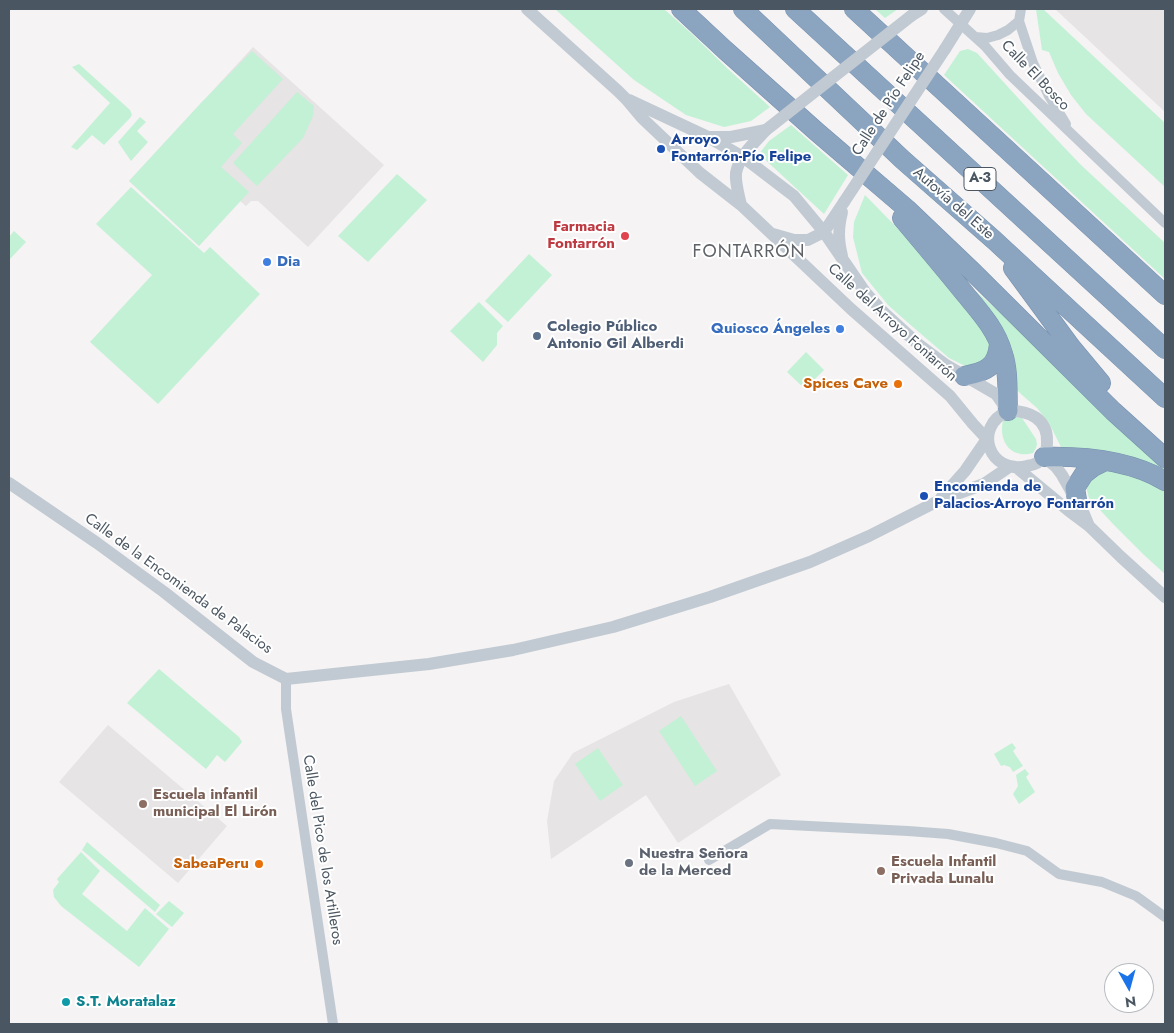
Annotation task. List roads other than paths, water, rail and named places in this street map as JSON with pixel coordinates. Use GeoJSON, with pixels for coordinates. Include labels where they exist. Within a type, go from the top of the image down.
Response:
{"type":"FeatureCollection","features":[{"type":"Feature","properties":{"kind":"highway"},"geometry":{"type":"LineString","coordinates":[[681,9],[817,132],[907,208],[1113,411],[1165,458]]}},
{"type":"Feature","properties":{"kind":"highway","name":"Autovía del Este"},"geometry":{"type":"LineString","coordinates":[[743,9],[903,160],[994,240],[1165,398]]}},
{"type":"Feature","properties":{"kind":"highway","name":"A-3"},"geometry":{"type":"LineString","coordinates":[[795,9],[1165,349]]}},
{"type":"Feature","properties":{"kind":"highway"},"geometry":{"type":"LineString","coordinates":[[854,9],[1165,295]]}},
{"type":"Feature","properties":{"kind":"highway"},"geometry":{"type":"LineString","coordinates":[[817,132],[892,207],[989,324],[1000,344],[1006,365],[1008,411]]}},
{"type":"Feature","properties":{"kind":"highway"},"geometry":{"type":"LineString","coordinates":[[994,240],[1018,277],[1071,347],[1165,458]]}},
{"type":"Feature","properties":{"kind":"highway"},"geometry":{"type":"LineString","coordinates":[[964,376],[978,374],[987,370],[995,361],[1000,344]]}},
{"type":"Feature","properties":{"kind":"highway"},"geometry":{"type":"LineString","coordinates":[[1044,457],[1070,457],[1105,461],[1129,466],[1157,476],[1165,481]]}},
{"type":"Feature","properties":{"kind":"highway"},"geometry":{"type":"LineString","coordinates":[[1077,500],[1075,488],[1084,474],[1105,461]]}},
{"type":"Feature","properties":{"kind":"street","name":"Calle del Arroyo Fontarrón"},"geometry":{"type":"LineString","coordinates":[[526,9],[626,99],[642,118],[700,173],[741,205],[851,309],[950,396],[987,439]]}},
{"type":"Feature","properties":{"kind":"street"},"geometry":{"type":"LineString","coordinates":[[944,9],[974,36],[987,38],[1008,30],[1019,21],[1021,9]]}},
{"type":"Feature","properties":{"kind":"street","name":"Calle de Pío Felipe"},"geometry":{"type":"LineString","coordinates":[[844,202],[970,9]]}},
{"type":"Feature","properties":{"kind":"street"},"geometry":{"type":"LineString","coordinates":[[741,205],[736,174],[742,157],[766,130],[917,13]]}},
{"type":"Feature","properties":{"kind":"street","name":"Calle El Bosco"},"geometry":{"type":"LineString","coordinates":[[1019,21],[1032,63],[1074,138]]}},
{"type":"Feature","properties":{"kind":"street","name":"Calle El Bosco"},"geometry":{"type":"LineString","coordinates":[[974,36],[1010,75],[1074,138],[1165,222]]}},
{"type":"Feature","properties":{"kind":"street","name":"Calle del Arroyo Fontarrón"},"geometry":{"type":"LineString","coordinates":[[626,99],[708,137],[742,157],[794,196],[824,232],[865,292],[883,312],[918,344],[946,365],[996,394],[1008,411]]}},
{"type":"Feature","properties":{"kind":"street","name":"Calle del Arroyo Fontarrón"},"geometry":{"type":"LineString","coordinates":[[708,137],[731,137],[766,130]]}},
{"type":"Feature","properties":{"kind":"street"},"geometry":{"type":"LineString","coordinates":[[824,232],[844,202]]}},
{"type":"Feature","properties":{"kind":"street"},"geometry":{"type":"LineString","coordinates":[[844,202],[838,227],[844,263]]}},
{"type":"Feature","properties":{"kind":"street","name":"Calle del Arroyo Fontarrón"},"geometry":{"type":"LineString","coordinates":[[772,234],[794,240],[808,240],[824,232]]}},
{"type":"Feature","properties":{"kind":"street"},"geometry":{"type":"LineString","coordinates":[[286,679],[429,664],[513,650],[613,627],[710,597],[810,562],[940,500],[984,484],[1013,467],[1037,463],[1044,457],[1047,448],[1048,436],[1044,426],[1029,413],[1018,410],[1008,411],[1000,415],[989,429],[987,439],[965,471],[940,500]]}},
{"type":"Feature","properties":{"kind":"street"},"geometry":{"type":"LineString","coordinates":[[987,439],[995,457],[1001,463],[1013,467],[1089,526],[1121,558],[1165,597]]}},
{"type":"Feature","properties":{"kind":"street"},"geometry":{"type":"LineString","coordinates":[[1044,457],[1062,475],[1077,500],[1089,526]]}},
{"type":"Feature","properties":{"kind":"street","name":"Calle de la Encomienda de Palacios"},"geometry":{"type":"LineString","coordinates":[[9,483],[164,592],[254,662],[286,679]]}},
{"type":"Feature","properties":{"kind":"street","name":"Calle del Pico de los Artilleros"},"geometry":{"type":"LineString","coordinates":[[286,679],[286,709],[334,1024]]}},
{"type":"Feature","properties":{"kind":"street"},"geometry":{"type":"LineString","coordinates":[[709,860],[770,824],[948,834],[1027,851],[1059,874],[1102,882],[1136,896],[1165,918]]}},
{"type":"Feature","properties":{"kind":"place","name":"Arroyo Fontarrón-Pío Felipe"},"geometry":{"type":"Point","coordinates":[661,149]}},
{"type":"Feature","properties":{"kind":"place","name":"Farmacia Fontarrón"},"geometry":{"type":"Point","coordinates":[625,236]}},
{"type":"Feature","properties":{"kind":"place","name":"Dia"},"geometry":{"type":"Point","coordinates":[267,262]}},
{"type":"Feature","properties":{"kind":"place","name":"Quiosco Ángeles"},"geometry":{"type":"Point","coordinates":[840,329]}},
{"type":"Feature","properties":{"kind":"place","name":"Colegio Público Antonio Gil Alberdi"},"geometry":{"type":"Point","coordinates":[537,336]}},
{"type":"Feature","properties":{"kind":"place","name":"Spices Cave"},"geometry":{"type":"Point","coordinates":[898,384]}},
{"type":"Feature","properties":{"kind":"place","name":"Encomienda de Palacios-Arroyo Fontarrón"},"geometry":{"type":"Point","coordinates":[924,496]}},
{"type":"Feature","properties":{"kind":"place","name":"Escuela infantil municipal El Lirón"},"geometry":{"type":"Point","coordinates":[143,804]}},
{"type":"Feature","properties":{"kind":"place","name":"Nuestra Señora de la Merced"},"geometry":{"type":"Point","coordinates":[629,863]}},
{"type":"Feature","properties":{"kind":"place","name":"SabeaPeru"},"geometry":{"type":"Point","coordinates":[259,864]}},
{"type":"Feature","properties":{"kind":"place","name":"Escuela Infantil Privada Lunalu"},"geometry":{"type":"Point","coordinates":[881,871]}},
{"type":"Feature","properties":{"kind":"place","name":"S.T. Moratalaz"},"geometry":{"type":"Point","coordinates":[66,1002]}},
{"type":"Feature","properties":{"kind":"district","name":"FONTARRÓN"},"geometry":{"type":"Point","coordinates":[749,253]}}]}
